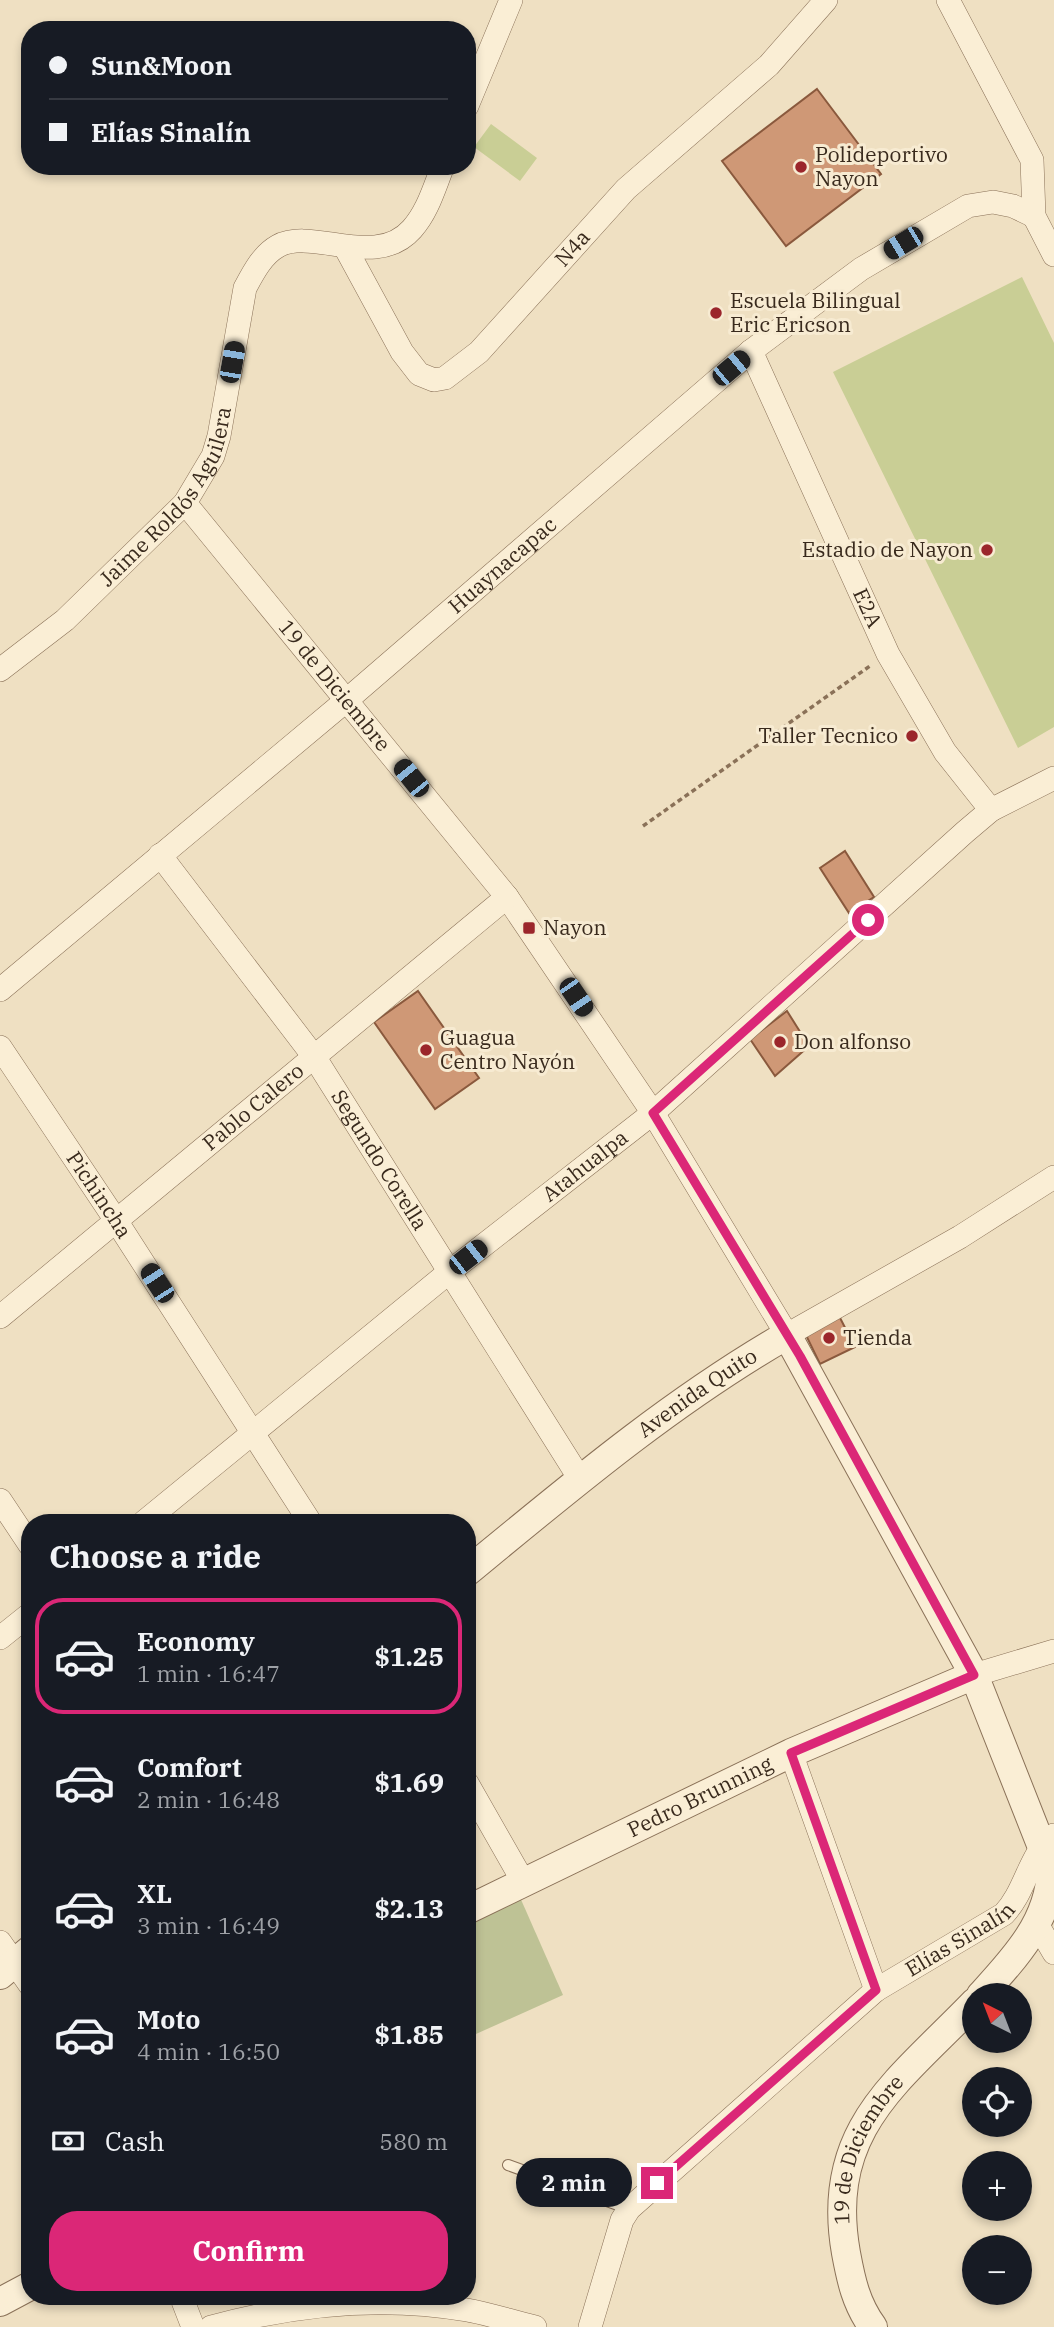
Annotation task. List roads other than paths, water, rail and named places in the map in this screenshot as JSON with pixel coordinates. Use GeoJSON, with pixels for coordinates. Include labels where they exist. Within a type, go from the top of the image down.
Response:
{"type":"FeatureCollection","features":[{"type":"Feature","properties":{"kind":"street"},"geometry":{"type":"LineString","coordinates":[[476,84],[511,0]]}},
{"type":"Feature","properties":{"kind":"street","name":"N4a"},"geometry":{"type":"LineString","coordinates":[[345,247],[411,363],[419,373],[434,380],[445,378],[479,352],[626,189],[769,65],[826,0]]}},
{"type":"Feature","properties":{"kind":"street"},"geometry":{"type":"LineString","coordinates":[[948,0],[1032,160],[1034,216],[1054,255]]}},
{"type":"Feature","properties":{"kind":"street","name":"Jaime Roldós Aguilera"},"geometry":{"type":"LineString","coordinates":[[0,670],[65,620],[185,503],[213,456],[219,436],[245,288],[256,268],[280,245],[299,242],[345,247],[389,245],[411,231],[426,210],[435,175]]}},
{"type":"Feature","properties":{"kind":"street","name":"Huaynacapac"},"geometry":{"type":"LineString","coordinates":[[0,990],[348,699],[751,351],[861,268],[968,206],[993,202],[1013,206],[1034,216]]}},
{"type":"Feature","properties":{"kind":"street","name":"E2A"},"geometry":{"type":"LineString","coordinates":[[751,351],[888,654],[945,751],[991,810]]}},
{"type":"Feature","properties":{"kind":"street","name":"19 de Diciembre"},"geometry":{"type":"LineString","coordinates":[[185,503],[348,699],[507,897],[653,1113],[787,1335],[974,1675],[1049,1839],[1051,1870],[1051,1884],[1037,1924],[1026,1943],[991,1983]]}},
{"type":"Feature","properties":{"kind":"street","name":"Atahualpa"},"geometry":{"type":"LineString","coordinates":[[154,1514],[448,1273],[653,1113],[991,810],[1054,778]]}},
{"type":"Feature","properties":{"kind":"street","name":"Segundo Corella"},"geometry":{"type":"LineString","coordinates":[[160,855],[315,1058],[580,1479]]}},
{"type":"Feature","properties":{"kind":"street","name":"Pablo Calero"},"geometry":{"type":"LineString","coordinates":[[0,1317],[115,1219],[315,1058],[507,897]]}},
{"type":"Feature","properties":{"kind":"street","name":"Pichincha"},"geometry":{"type":"LineString","coordinates":[[0,1047],[115,1219],[305,1514]]}},
{"type":"Feature","properties":{"kind":"street","name":"Avenida Quito"},"geometry":{"type":"LineString","coordinates":[[476,1565],[580,1479],[740,1364],[960,1237],[1054,1177]]}},
{"type":"Feature","properties":{"kind":"street"},"geometry":{"type":"LineString","coordinates":[[0,1500],[21,1532]]}},
{"type":"Feature","properties":{"kind":"street"},"geometry":{"type":"LineString","coordinates":[[0,1637],[21,1621]]}},
{"type":"Feature","properties":{"kind":"street","name":"Pedro Brunning"},"geometry":{"type":"LineString","coordinates":[[476,1906],[791,1753],[974,1675],[1054,1651]]}},
{"type":"Feature","properties":{"kind":"street"},"geometry":{"type":"LineString","coordinates":[[791,1753],[876,1990]]}},
{"type":"Feature","properties":{"kind":"street"},"geometry":{"type":"LineString","coordinates":[[476,1799],[524,1883]]}},
{"type":"Feature","properties":{"kind":"street","name":"Elías Sinalín"},"geometry":{"type":"LineString","coordinates":[[590,2327],[622,2220],[629,2208],[876,1990],[1004,1914],[1019,1897],[1049,1839]]}},
{"type":"Feature","properties":{"kind":"street"},"geometry":{"type":"LineString","coordinates":[[1037,1924],[1054,1954]]}},
{"type":"Feature","properties":{"kind":"street","name":"19 de Diciembre"},"geometry":{"type":"LineString","coordinates":[[871,2326],[854,2292],[843,2236],[844,2189],[854,2142],[872,2112],[962,2016]]}},
{"type":"Feature","properties":{"kind":"street"},"geometry":{"type":"LineString","coordinates":[[0,2302],[21,2291]]}},
{"type":"Feature","properties":{"kind":"street"},"geometry":{"type":"LineString","coordinates":[[184,2305],[193,2327]]}},
{"type":"Feature","properties":{"kind":"street"},"geometry":{"type":"LineString","coordinates":[[211,2327],[258,2315],[317,2305]]}},
{"type":"Feature","properties":{"kind":"street"},"geometry":{"type":"LineString","coordinates":[[422,2305],[470,2310],[535,2327]]}},
{"type":"Feature","properties":{"kind":"lane"},"geometry":{"type":"LineString","coordinates":[[508,2165],[629,2208]]}},
{"type":"Feature","properties":{"kind":"place","name":"Polideportivo Nayon"},"geometry":{"type":"Point","coordinates":[801,167]}},
{"type":"Feature","properties":{"kind":"place","name":"Escuela Bilingual Eric Ericson"},"geometry":{"type":"Point","coordinates":[716,313]}},
{"type":"Feature","properties":{"kind":"place","name":"Estadio de Nayon"},"geometry":{"type":"Point","coordinates":[987,550]}},
{"type":"Feature","properties":{"kind":"place","name":"Taller Tecnico"},"geometry":{"type":"Point","coordinates":[912,736]}},
{"type":"Feature","properties":{"kind":"place","name":"Nayon"},"geometry":{"type":"Point","coordinates":[529,928]}},
{"type":"Feature","properties":{"kind":"place","name":"Don alfonso"},"geometry":{"type":"Point","coordinates":[780,1042]}},
{"type":"Feature","properties":{"kind":"place","name":"Guagua Centro Nayón"},"geometry":{"type":"Point","coordinates":[426,1050]}},
{"type":"Feature","properties":{"kind":"place","name":"Tienda"},"geometry":{"type":"Point","coordinates":[829,1338]}}]}
